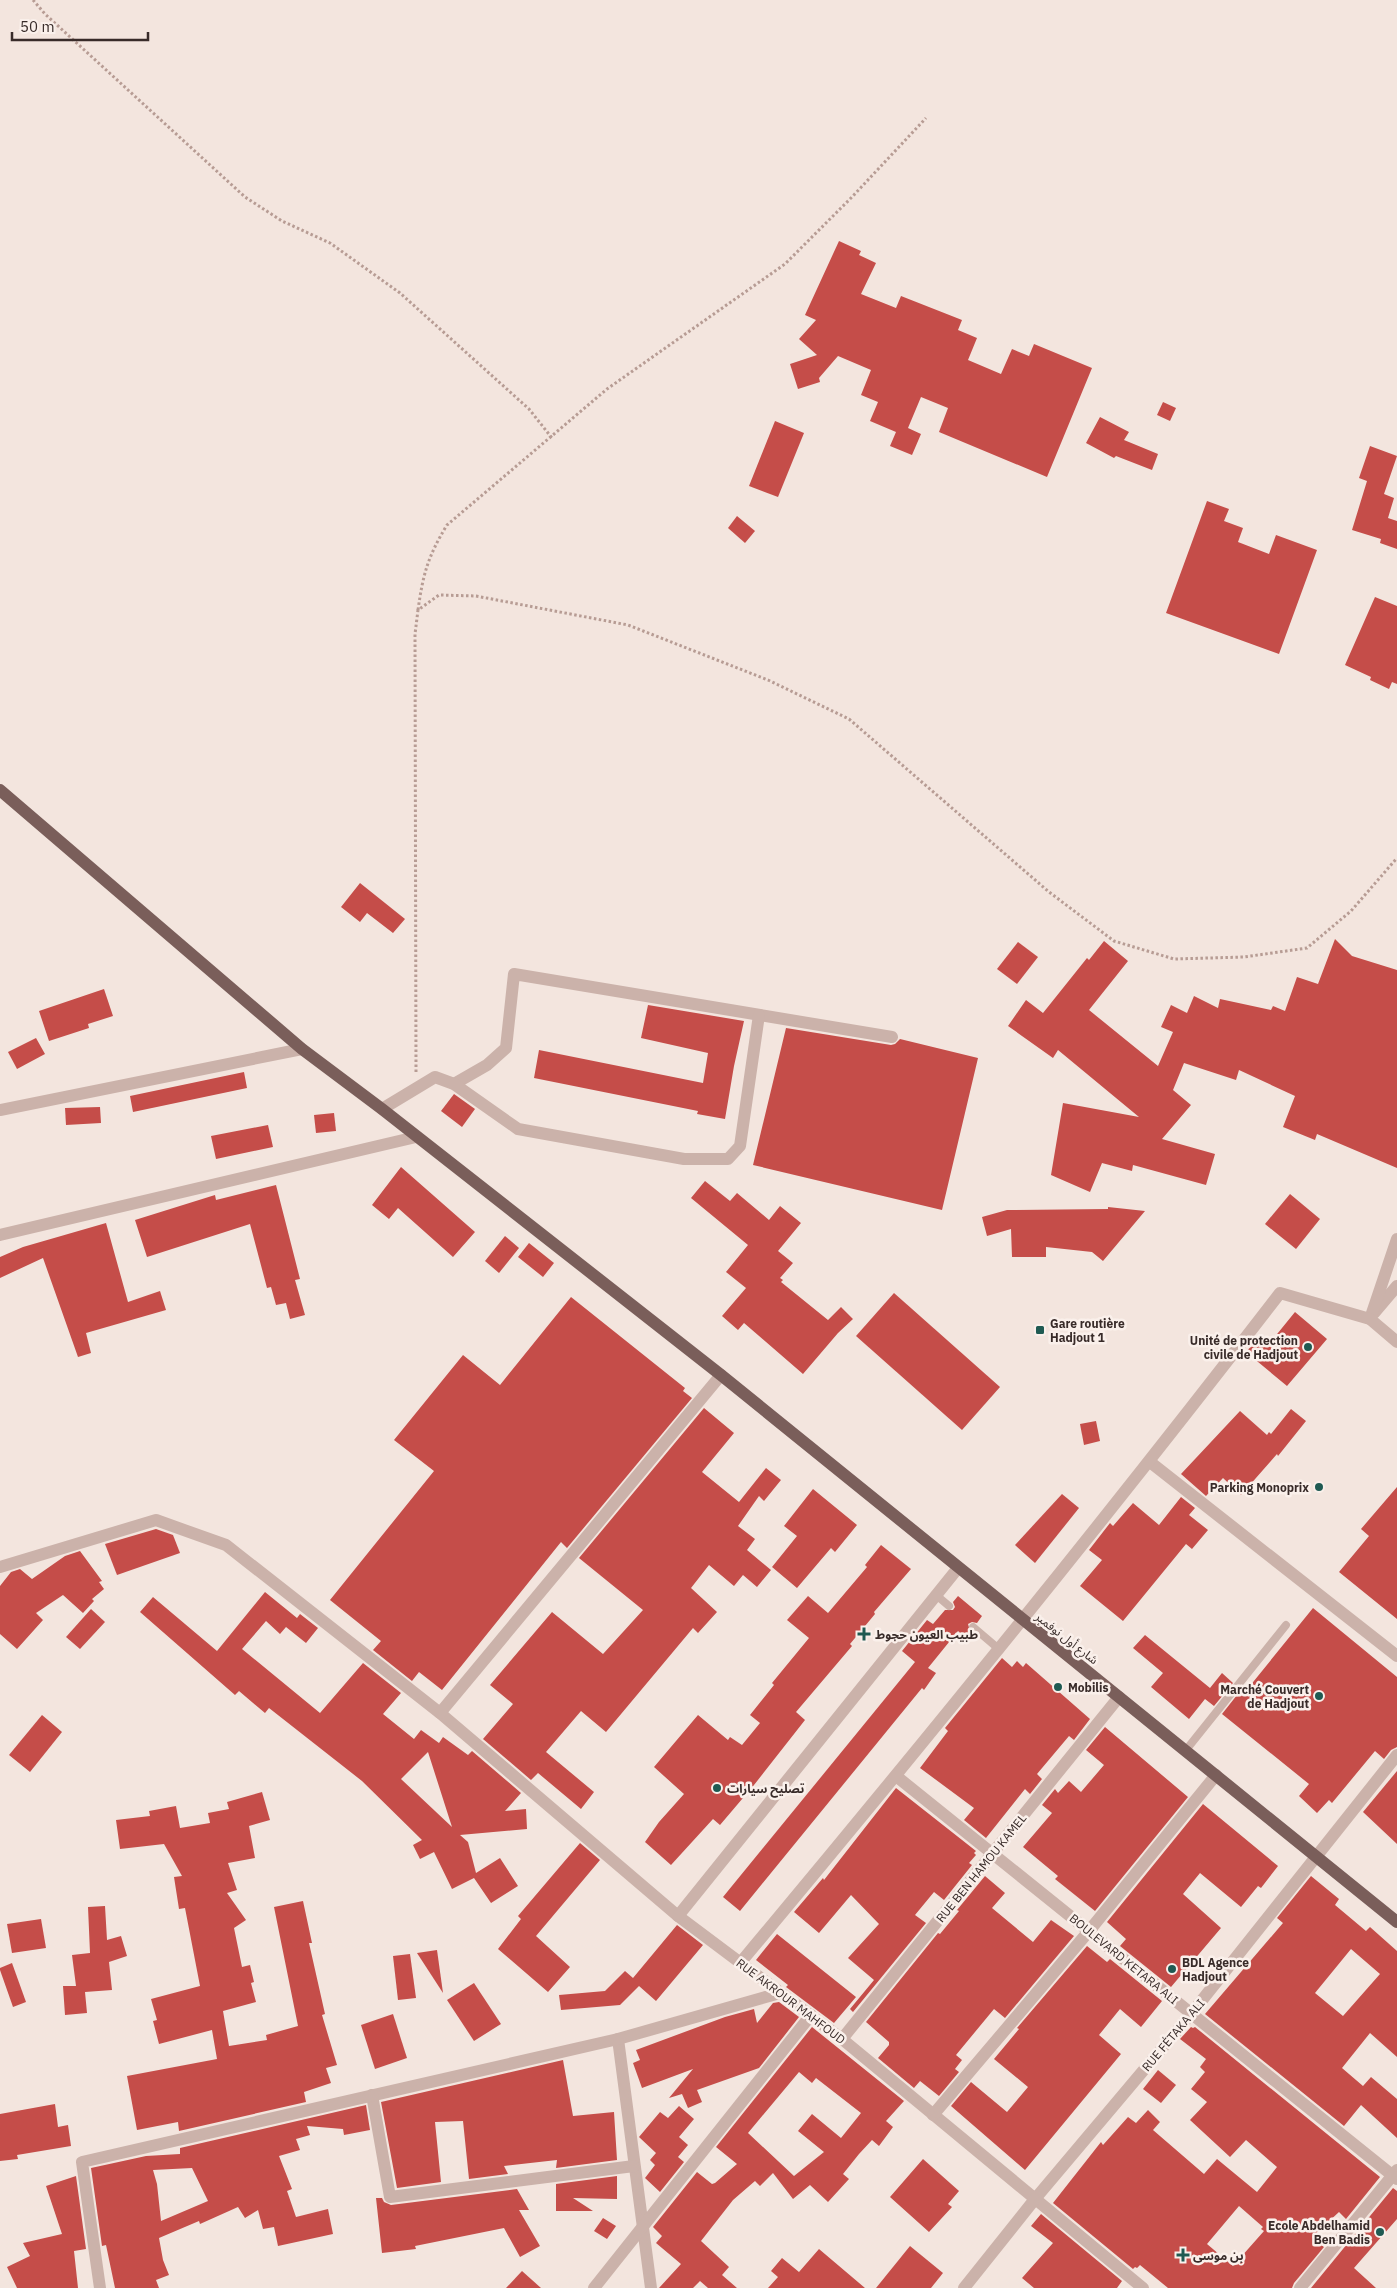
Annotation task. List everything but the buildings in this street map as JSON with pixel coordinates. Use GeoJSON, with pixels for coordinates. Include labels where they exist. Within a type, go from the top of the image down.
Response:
{"type":"FeatureCollection","features":[{"type":"Feature","properties":{"kind":"main road","name":"شارع أول نوفمبر"},"geometry":{"type":"LineString","coordinates":[[0,790],[302,1049],[382,1109],[721,1375],[1397,1922]]}},
{"type":"Feature","properties":{"kind":"street"},"geometry":{"type":"LineString","coordinates":[[454,1084],[487,1065],[506,1048],[514,974],[892,1037]]}},
{"type":"Feature","properties":{"kind":"street"},"geometry":{"type":"LineString","coordinates":[[382,1109],[436,1077],[454,1084],[518,1129],[684,1159],[728,1158],[740,1146],[759,1015]]}},
{"type":"Feature","properties":{"kind":"street"},"geometry":{"type":"LineString","coordinates":[[0,1110],[302,1049]]}},
{"type":"Feature","properties":{"kind":"street"},"geometry":{"type":"LineString","coordinates":[[0,1236],[416,1137]]}},
{"type":"Feature","properties":{"kind":"street"},"geometry":{"type":"LineString","coordinates":[[1370,1319],[1397,1238]]}},
{"type":"Feature","properties":{"kind":"street"},"geometry":{"type":"LineString","coordinates":[[1370,1319],[1397,1286]]}},
{"type":"Feature","properties":{"kind":"street"},"geometry":{"type":"LineString","coordinates":[[741,1962],[1000,1650],[1150,1462],[1280,1293],[1370,1319],[1397,1342]]}},
{"type":"Feature","properties":{"kind":"street"},"geometry":{"type":"LineString","coordinates":[[440,1713],[721,1375]]}},
{"type":"Feature","properties":{"kind":"street"},"geometry":{"type":"LineString","coordinates":[[1150,1462],[1397,1656]]}},
{"type":"Feature","properties":{"kind":"street","name":"RUE AKROUR MAHFOUD"},"geometry":{"type":"LineString","coordinates":[[0,1567],[156,1520],[226,1545],[440,1713],[678,1916],[842,2039],[1143,2288]]}},
{"type":"Feature","properties":{"kind":"street"},"geometry":{"type":"LineString","coordinates":[[678,1916],[958,1568]]}},
{"type":"Feature","properties":{"kind":"street","name":"RUE BEN HAMOU KAMEL"},"geometry":{"type":"LineString","coordinates":[[842,2039],[1119,1697]]}},
{"type":"Feature","properties":{"kind":"street","name":"RUE FÉTAKA ALI"},"geometry":{"type":"LineString","coordinates":[[964,2288],[1035,2199],[1191,2014],[1397,1755]]}},
{"type":"Feature","properties":{"kind":"street"},"geometry":{"type":"LineString","coordinates":[[933,2115],[1089,1931],[1216,1775]]}},
{"type":"Feature","properties":{"kind":"street","name":"BOULEVARD KETARA ALI"},"geometry":{"type":"LineString","coordinates":[[896,1776],[1191,2014],[1395,2174]]}},
{"type":"Feature","properties":{"kind":"street"},"geometry":{"type":"LineString","coordinates":[[100,2288],[82,2162],[618,2039],[780,1993]]}},
{"type":"Feature","properties":{"kind":"street"},"geometry":{"type":"LineString","coordinates":[[594,2288],[811,2015]]}},
{"type":"Feature","properties":{"kind":"street"},"geometry":{"type":"LineString","coordinates":[[618,2039],[651,2288]]}},
{"type":"Feature","properties":{"kind":"street"},"geometry":{"type":"LineString","coordinates":[[372,2095],[390,2197],[634,2166]]}},
{"type":"Feature","properties":{"kind":"street"},"geometry":{"type":"LineString","coordinates":[[1300,2288],[1395,2174]]}},
{"type":"Feature","properties":{"kind":"lane"},"geometry":{"type":"LineString","coordinates":[[936,1595],[949,1606]]}},
{"type":"Feature","properties":{"kind":"lane"},"geometry":{"type":"LineString","coordinates":[[1186,1750],[1286,1625]]}},
{"type":"Feature","properties":{"kind":"lane"},"geometry":{"type":"LineString","coordinates":[[973,1627],[1000,1650]]}},
{"type":"Feature","properties":{"kind":"path"},"geometry":{"type":"LineString","coordinates":[[33,0],[45,14],[245,197],[282,221],[330,243],[400,292],[530,409],[552,438]]}},
{"type":"Feature","properties":{"kind":"path"},"geometry":{"type":"LineString","coordinates":[[416,1089],[415,634],[422,578],[432,550],[447,526],[552,438],[607,388],[784,264],[852,197],[926,118]]}},
{"type":"Feature","properties":{"kind":"path"},"geometry":{"type":"LineString","coordinates":[[418,610],[439,595],[476,596],[628,626],[768,680],[849,720],[1049,892],[1114,941],[1174,960],[1244,957],[1307,948],[1351,911],[1397,858]]}},
{"type":"Feature","properties":{"kind":"place","name":"Gare routière Hadjout 1"},"geometry":{"type":"Point","coordinates":[1040,1330]}},
{"type":"Feature","properties":{"kind":"place","name":"Unité de protection civile de Hadjout"},"geometry":{"type":"Point","coordinates":[1308,1347]}},
{"type":"Feature","properties":{"kind":"place","name":"Parking Monoprix"},"geometry":{"type":"Point","coordinates":[1319,1487]}},
{"type":"Feature","properties":{"kind":"place","name":"طبيب العيون حجوط"},"geometry":{"type":"Point","coordinates":[864,1634]}},
{"type":"Feature","properties":{"kind":"place","name":"Mobilis"},"geometry":{"type":"Point","coordinates":[1058,1687]}},
{"type":"Feature","properties":{"kind":"place","name":"Marché Couvert de Hadjout"},"geometry":{"type":"Point","coordinates":[1319,1696]}},
{"type":"Feature","properties":{"kind":"place","name":"تصليح سيارات"},"geometry":{"type":"Point","coordinates":[717,1788]}},
{"type":"Feature","properties":{"kind":"place","name":"BDL Agence Hadjout"},"geometry":{"type":"Point","coordinates":[1172,1969]}},
{"type":"Feature","properties":{"kind":"place","name":"Ecole Abdelhamid Ben Badis"},"geometry":{"type":"Point","coordinates":[1380,2232]}},
{"type":"Feature","properties":{"kind":"place","name":"بن موسى"},"geometry":{"type":"Point","coordinates":[1183,2255]}}]}
